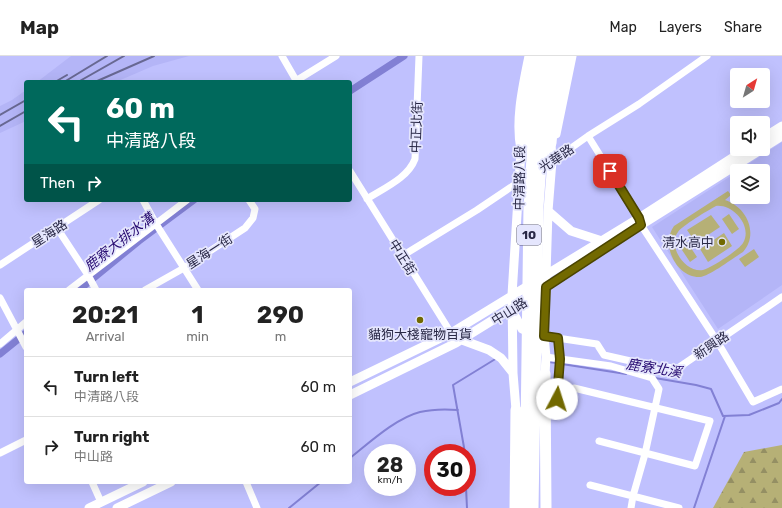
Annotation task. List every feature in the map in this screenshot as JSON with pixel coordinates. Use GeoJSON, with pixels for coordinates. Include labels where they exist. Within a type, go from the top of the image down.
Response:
{"type":"FeatureCollection","features":[{"type":"Feature","properties":{"kind":"main road"},"geometry":{"type":"LineString","coordinates":[[521,150],[536,56]]}},
{"type":"Feature","properties":{"kind":"main road","name":"10"},"geometry":{"type":"LineString","coordinates":[[525,508],[530,206],[533,141],[545,56]]}},
{"type":"Feature","properties":{"kind":"main road","name":"10"},"geometry":{"type":"LineString","coordinates":[[533,508],[538,206],[543,137],[553,56]]}},
{"type":"Feature","properties":{"kind":"main road"},"geometry":{"type":"LineString","coordinates":[[551,144],[555,98],[564,56]]}},
{"type":"Feature","properties":{"kind":"main road"},"geometry":{"type":"LineString","coordinates":[[545,374],[546,508]]}},
{"type":"Feature","properties":{"kind":"main road"},"geometry":{"type":"LineString","coordinates":[[515,508],[516,410]]}},
{"type":"Feature","properties":{"kind":"street"},"geometry":{"type":"LineString","coordinates":[[282,56],[295,80]]}},
{"type":"Feature","properties":{"kind":"street"},"geometry":{"type":"LineString","coordinates":[[298,80],[336,56]]}},
{"type":"Feature","properties":{"kind":"street","name":"中正北街"},"geometry":{"type":"LineString","coordinates":[[367,199],[406,174],[412,167],[415,159],[419,56]]}},
{"type":"Feature","properties":{"kind":"street","name":"中清路八段"},"geometry":{"type":"LineString","coordinates":[[516,410],[511,309],[521,150],[520,109],[529,56]]}},
{"type":"Feature","properties":{"kind":"street"},"geometry":{"type":"LineString","coordinates":[[545,374],[546,357],[544,336],[548,211],[552,161],[551,144],[557,131],[572,56]]}},
{"type":"Feature","properties":{"kind":"street","name":"光華路"},"geometry":{"type":"LineString","coordinates":[[402,256],[477,210],[519,181],[639,104],[707,56]]}},
{"type":"Feature","properties":{"kind":"street"},"geometry":{"type":"LineString","coordinates":[[770,134],[782,126]]}},
{"type":"Feature","properties":{"kind":"street"},"geometry":{"type":"LineString","coordinates":[[588,136],[640,221],[717,341],[752,402],[782,389]]}},
{"type":"Feature","properties":{"kind":"street","name":"中山路"},"geometry":{"type":"LineString","coordinates":[[770,144],[782,136]]}},
{"type":"Feature","properties":{"kind":"street","name":"中山路"},"geometry":{"type":"LineString","coordinates":[[352,394],[459,341],[511,309],[546,287],[736,156]]}},
{"type":"Feature","properties":{"kind":"street","name":"中山路"},"geometry":{"type":"LineString","coordinates":[[352,381],[451,333],[602,241],[640,221],[750,156]]}},
{"type":"Feature","properties":{"kind":"street","name":"中正街"},"geometry":{"type":"LineString","coordinates":[[352,174],[451,333],[459,341]]}},
{"type":"Feature","properties":{"kind":"street","name":"星海路"},"geometry":{"type":"LineString","coordinates":[[0,265],[96,202]]}},
{"type":"Feature","properties":{"kind":"street"},"geometry":{"type":"LineString","coordinates":[[144,202],[156,224],[197,288]]}},
{"type":"Feature","properties":{"kind":"street"},"geometry":{"type":"LineString","coordinates":[[72,288],[184,202]]}},
{"type":"Feature","properties":{"kind":"street","name":"星海一街"},"geometry":{"type":"LineString","coordinates":[[149,288],[184,268],[245,228],[253,218],[255,209],[250,202]]}},
{"type":"Feature","properties":{"kind":"street"},"geometry":{"type":"LineString","coordinates":[[548,211],[571,231],[602,241]]}},
{"type":"Feature","properties":{"kind":"street"},"geometry":{"type":"LineString","coordinates":[[57,228],[95,288]]}},
{"type":"Feature","properties":{"kind":"street","name":"新興路"},"geometry":{"type":"LineString","coordinates":[[544,336],[597,344],[604,355],[657,367],[678,368],[782,297]]}},
{"type":"Feature","properties":{"kind":"street"},"geometry":{"type":"LineString","coordinates":[[0,298],[24,343]]}},
{"type":"Feature","properties":{"kind":"street"},"geometry":{"type":"LineString","coordinates":[[511,309],[522,329],[539,336],[544,336]]}},
{"type":"Feature","properties":{"kind":"street"},"geometry":{"type":"LineString","coordinates":[[0,344],[24,324]]}},
{"type":"Feature","properties":{"kind":"street"},"geometry":{"type":"LineString","coordinates":[[557,399],[560,359],[558,338]]}},
{"type":"Feature","properties":{"kind":"street"},"geometry":{"type":"LineString","coordinates":[[459,341],[489,350],[501,358],[513,373]]}},
{"type":"Feature","properties":{"kind":"street"},"geometry":{"type":"LineString","coordinates":[[546,357],[611,366],[652,378],[659,389],[645,454],[631,508]]}},
{"type":"Feature","properties":{"kind":"street"},"geometry":{"type":"LineString","coordinates":[[574,388],[710,421],[695,466],[599,442]]}},
{"type":"Feature","properties":{"kind":"street"},"geometry":{"type":"LineString","coordinates":[[0,452],[24,441]]}},
{"type":"Feature","properties":{"kind":"street"},"geometry":{"type":"LineString","coordinates":[[93,484],[102,502]]}},
{"type":"Feature","properties":{"kind":"street"},"geometry":{"type":"LineString","coordinates":[[89,508],[139,484]]}},
{"type":"Feature","properties":{"kind":"street"},"geometry":{"type":"LineString","coordinates":[[117,508],[167,484]]}},
{"type":"Feature","properties":{"kind":"street"},"geometry":{"type":"LineString","coordinates":[[247,484],[257,508]]}},
{"type":"Feature","properties":{"kind":"street"},"geometry":{"type":"LineString","coordinates":[[590,485],[679,508]]}},
{"type":"Feature","properties":{"kind":"shaded area"},"geometry":{"type":"Polygon","coordinates":[[[71,56],[189,56],[153,66],[121,80],[40,80],[71,56]]]}},
{"type":"Feature","properties":{"kind":"shaded area"},"geometry":{"type":"Polygon","coordinates":[[[24,91],[24,122],[0,133],[0,106],[24,91]]]}},
{"type":"Feature","properties":{"kind":"shaded area","name":"清水高中"},"geometry":{"type":"Polygon","coordinates":[[[782,142],[782,285],[718,329],[652,227],[730,177],[730,204],[770,204],[770,164],[749,164],[761,156],[770,156],[770,150],[782,142]]]}},
{"type":"Feature","properties":{"kind":"green space"},"geometry":{"type":"Polygon","coordinates":[[[728,191],[730,196],[725,200],[730,204],[733,204],[745,215],[750,229],[748,245],[743,252],[710,274],[700,277],[692,276],[684,272],[673,259],[670,251],[670,234],[674,226],[728,191]],[[716,206],[690,222],[678,232],[675,238],[676,251],[684,263],[696,270],[707,269],[731,254],[743,243],[745,230],[743,223],[735,212],[722,206],[716,206]]]}},
{"type":"Feature","properties":{"kind":"green space"},"geometry":{"type":"Polygon","coordinates":[[[729,214],[739,229],[732,234],[722,219],[729,214]]]}},
{"type":"Feature","properties":{"kind":"green space"},"geometry":{"type":"Polygon","coordinates":[[[711,215],[720,227],[696,243],[687,230],[711,215]]]}},
{"type":"Feature","properties":{"kind":"green space"},"geometry":{"type":"Polygon","coordinates":[[[724,233],[732,246],[708,262],[700,249],[724,233]]]}},
{"type":"Feature","properties":{"kind":"green space"},"geometry":{"type":"Polygon","coordinates":[[[687,242],[697,257],[690,262],[680,247],[687,242]]]}},
{"type":"Feature","properties":{"kind":"green space"},"geometry":{"type":"Polygon","coordinates":[[[754,249],[759,257],[745,267],[739,259],[754,249]]]}},
{"type":"Feature","properties":{"kind":"green space"},"geometry":{"type":"Polygon","coordinates":[[[782,445],[782,508],[713,508],[744,452],[782,445]]]}},
{"type":"Feature","properties":{"kind":"waterway","name":"鹿寮大排水溝"},"geometry":{"type":"LineString","coordinates":[[352,90],[404,56]]}},
{"type":"Feature","properties":{"kind":"waterway","name":"鹿寮大排水溝"},"geometry":{"type":"LineString","coordinates":[[81,288],[139,241],[191,202]]}},
{"type":"Feature","properties":{"kind":"waterway","name":"鹿寮大排水溝"},"geometry":{"type":"LineString","coordinates":[[0,354],[24,335]]}},
{"type":"Feature","properties":{"kind":"waterway"},"geometry":{"type":"LineString","coordinates":[[463,444],[453,385],[497,358]]}},
{"type":"Feature","properties":{"kind":"waterway","name":"鹿寮北溪"},"geometry":{"type":"LineString","coordinates":[[548,362],[557,363]]}},
{"type":"Feature","properties":{"kind":"waterway","name":"鹿寮北溪"},"geometry":{"type":"LineString","coordinates":[[562,364],[626,374]]}},
{"type":"Feature","properties":{"kind":"waterway","name":"鹿寮北溪"},"geometry":{"type":"LineString","coordinates":[[655,378],[711,389],[723,416],[749,415],[779,403],[782,399]]}},
{"type":"Feature","properties":{"kind":"waterway"},"geometry":{"type":"LineString","coordinates":[[352,456],[392,425],[411,415],[430,410],[458,410]]}},
{"type":"Feature","properties":{"kind":"waterway"},"geometry":{"type":"LineString","coordinates":[[694,508],[725,416]]}},
{"type":"Feature","properties":{"kind":"waterway"},"geometry":{"type":"LineString","coordinates":[[289,508],[319,484]]}},
{"type":"Feature","properties":{"kind":"waterway"},"geometry":{"type":"LineString","coordinates":[[466,496],[467,508]]}},
{"type":"Feature","properties":{"kind":"railway"},"geometry":{"type":"LineString","coordinates":[[67,80],[107,56]]}},
{"type":"Feature","properties":{"kind":"railway"},"geometry":{"type":"LineString","coordinates":[[82,80],[124,56]]}},
{"type":"Feature","properties":{"kind":"railway"},"geometry":{"type":"LineString","coordinates":[[100,80],[154,56]]}},
{"type":"Feature","properties":{"kind":"railway"},"geometry":{"type":"LineString","coordinates":[[58,80],[67,75]]}},
{"type":"Feature","properties":{"kind":"railway"},"geometry":{"type":"LineString","coordinates":[[0,115],[24,101]]}},
{"type":"Feature","properties":{"kind":"railway"},"geometry":{"type":"LineString","coordinates":[[0,126],[24,112]]}},
{"type":"Feature","properties":{"kind":"place","name":"清水高中"},"geometry":{"type":"Point","coordinates":[722,242]}},
{"type":"Feature","properties":{"kind":"place","name":"貓狗大棧寵物百貨"},"geometry":{"type":"Point","coordinates":[420,320]}},
{"type":"Feature","properties":{"kind":"route"},"geometry":{"type":"LineString","coordinates":[[557,399],[560,359],[558,338],[544,336],[546,287],[641,225],[639,218],[610,171]]}}]}
